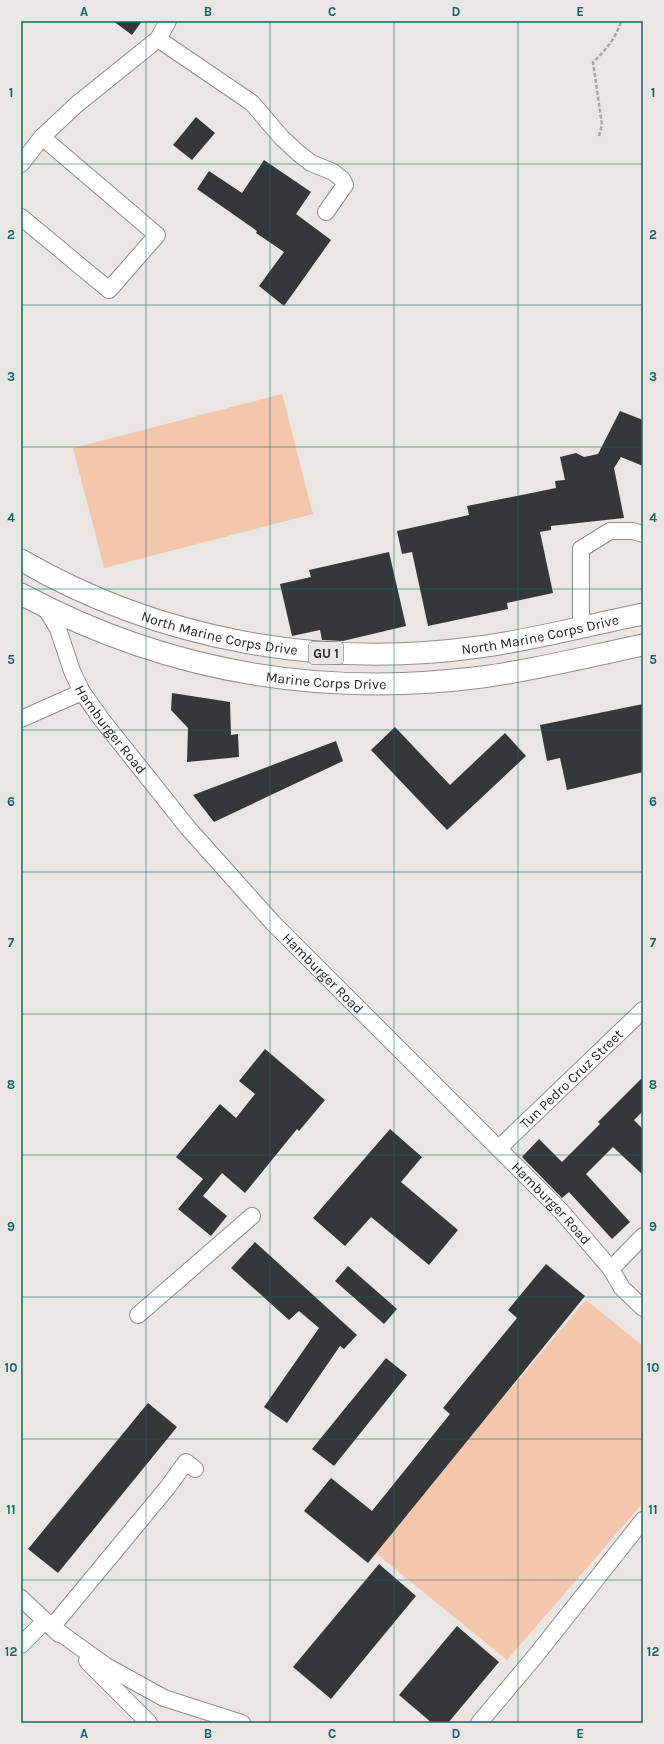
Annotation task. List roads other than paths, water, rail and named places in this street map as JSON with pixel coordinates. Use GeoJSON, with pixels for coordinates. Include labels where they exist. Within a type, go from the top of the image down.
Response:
{"type":"FeatureCollection","features":[{"type":"Feature","properties":{"kind":"main road","name":"North Marine Corps Drive"},"geometry":{"type":"LineString","coordinates":[[21,560],[92,596],[170,625],[230,639],[283,649],[343,654],[403,654],[479,647],[643,614]]}},
{"type":"Feature","properties":{"kind":"main road","name":"Marine Corps Drive"},"geometry":{"type":"LineString","coordinates":[[21,594],[46,607],[120,640],[162,654],[240,672],[279,679],[342,685],[404,685],[484,677],[643,645]]}},
{"type":"Feature","properties":{"kind":"street"},"geometry":{"type":"LineString","coordinates":[[21,164],[42,137],[76,105],[158,39],[168,21]]}},
{"type":"Feature","properties":{"kind":"street"},"geometry":{"type":"LineString","coordinates":[[158,39],[252,103],[281,137],[311,163],[333,172],[342,179],[345,185],[326,212]]}},
{"type":"Feature","properties":{"kind":"street"},"geometry":{"type":"LineString","coordinates":[[21,217],[110,290],[157,235],[42,137]]}},
{"type":"Feature","properties":{"kind":"street"},"geometry":{"type":"LineString","coordinates":[[581,627],[582,549],[610,531],[633,531],[643,534]]}},
{"type":"Feature","properties":{"kind":"street","name":"Hamburger Road"},"geometry":{"type":"LineString","coordinates":[[46,607],[58,629],[72,671],[82,692],[152,784],[227,873],[324,975],[562,1212],[611,1268],[622,1288],[643,1308]]}},
{"type":"Feature","properties":{"kind":"street"},"geometry":{"type":"LineString","coordinates":[[21,719],[82,692]]}},
{"type":"Feature","properties":{"kind":"street","name":"Tun Pedro Cruz Street"},"geometry":{"type":"LineString","coordinates":[[499,1148],[643,1010]]}},
{"type":"Feature","properties":{"kind":"street"},"geometry":{"type":"LineString","coordinates":[[138,1315],[252,1216]]}},
{"type":"Feature","properties":{"kind":"street"},"geometry":{"type":"LineString","coordinates":[[611,1268],[643,1236]]}},
{"type":"Feature","properties":{"kind":"street"},"geometry":{"type":"LineString","coordinates":[[21,1645],[49,1624],[167,1488],[186,1462],[195,1468]]}},
{"type":"Feature","properties":{"kind":"street"},"geometry":{"type":"LineString","coordinates":[[478,1723],[537,1654],[643,1520]]}},
{"type":"Feature","properties":{"kind":"street"},"geometry":{"type":"LineString","coordinates":[[21,1598],[149,1723]]}},
{"type":"Feature","properties":{"kind":"street"},"geometry":{"type":"LineString","coordinates":[[49,1624],[106,1666],[164,1698],[242,1723]]}}]}
